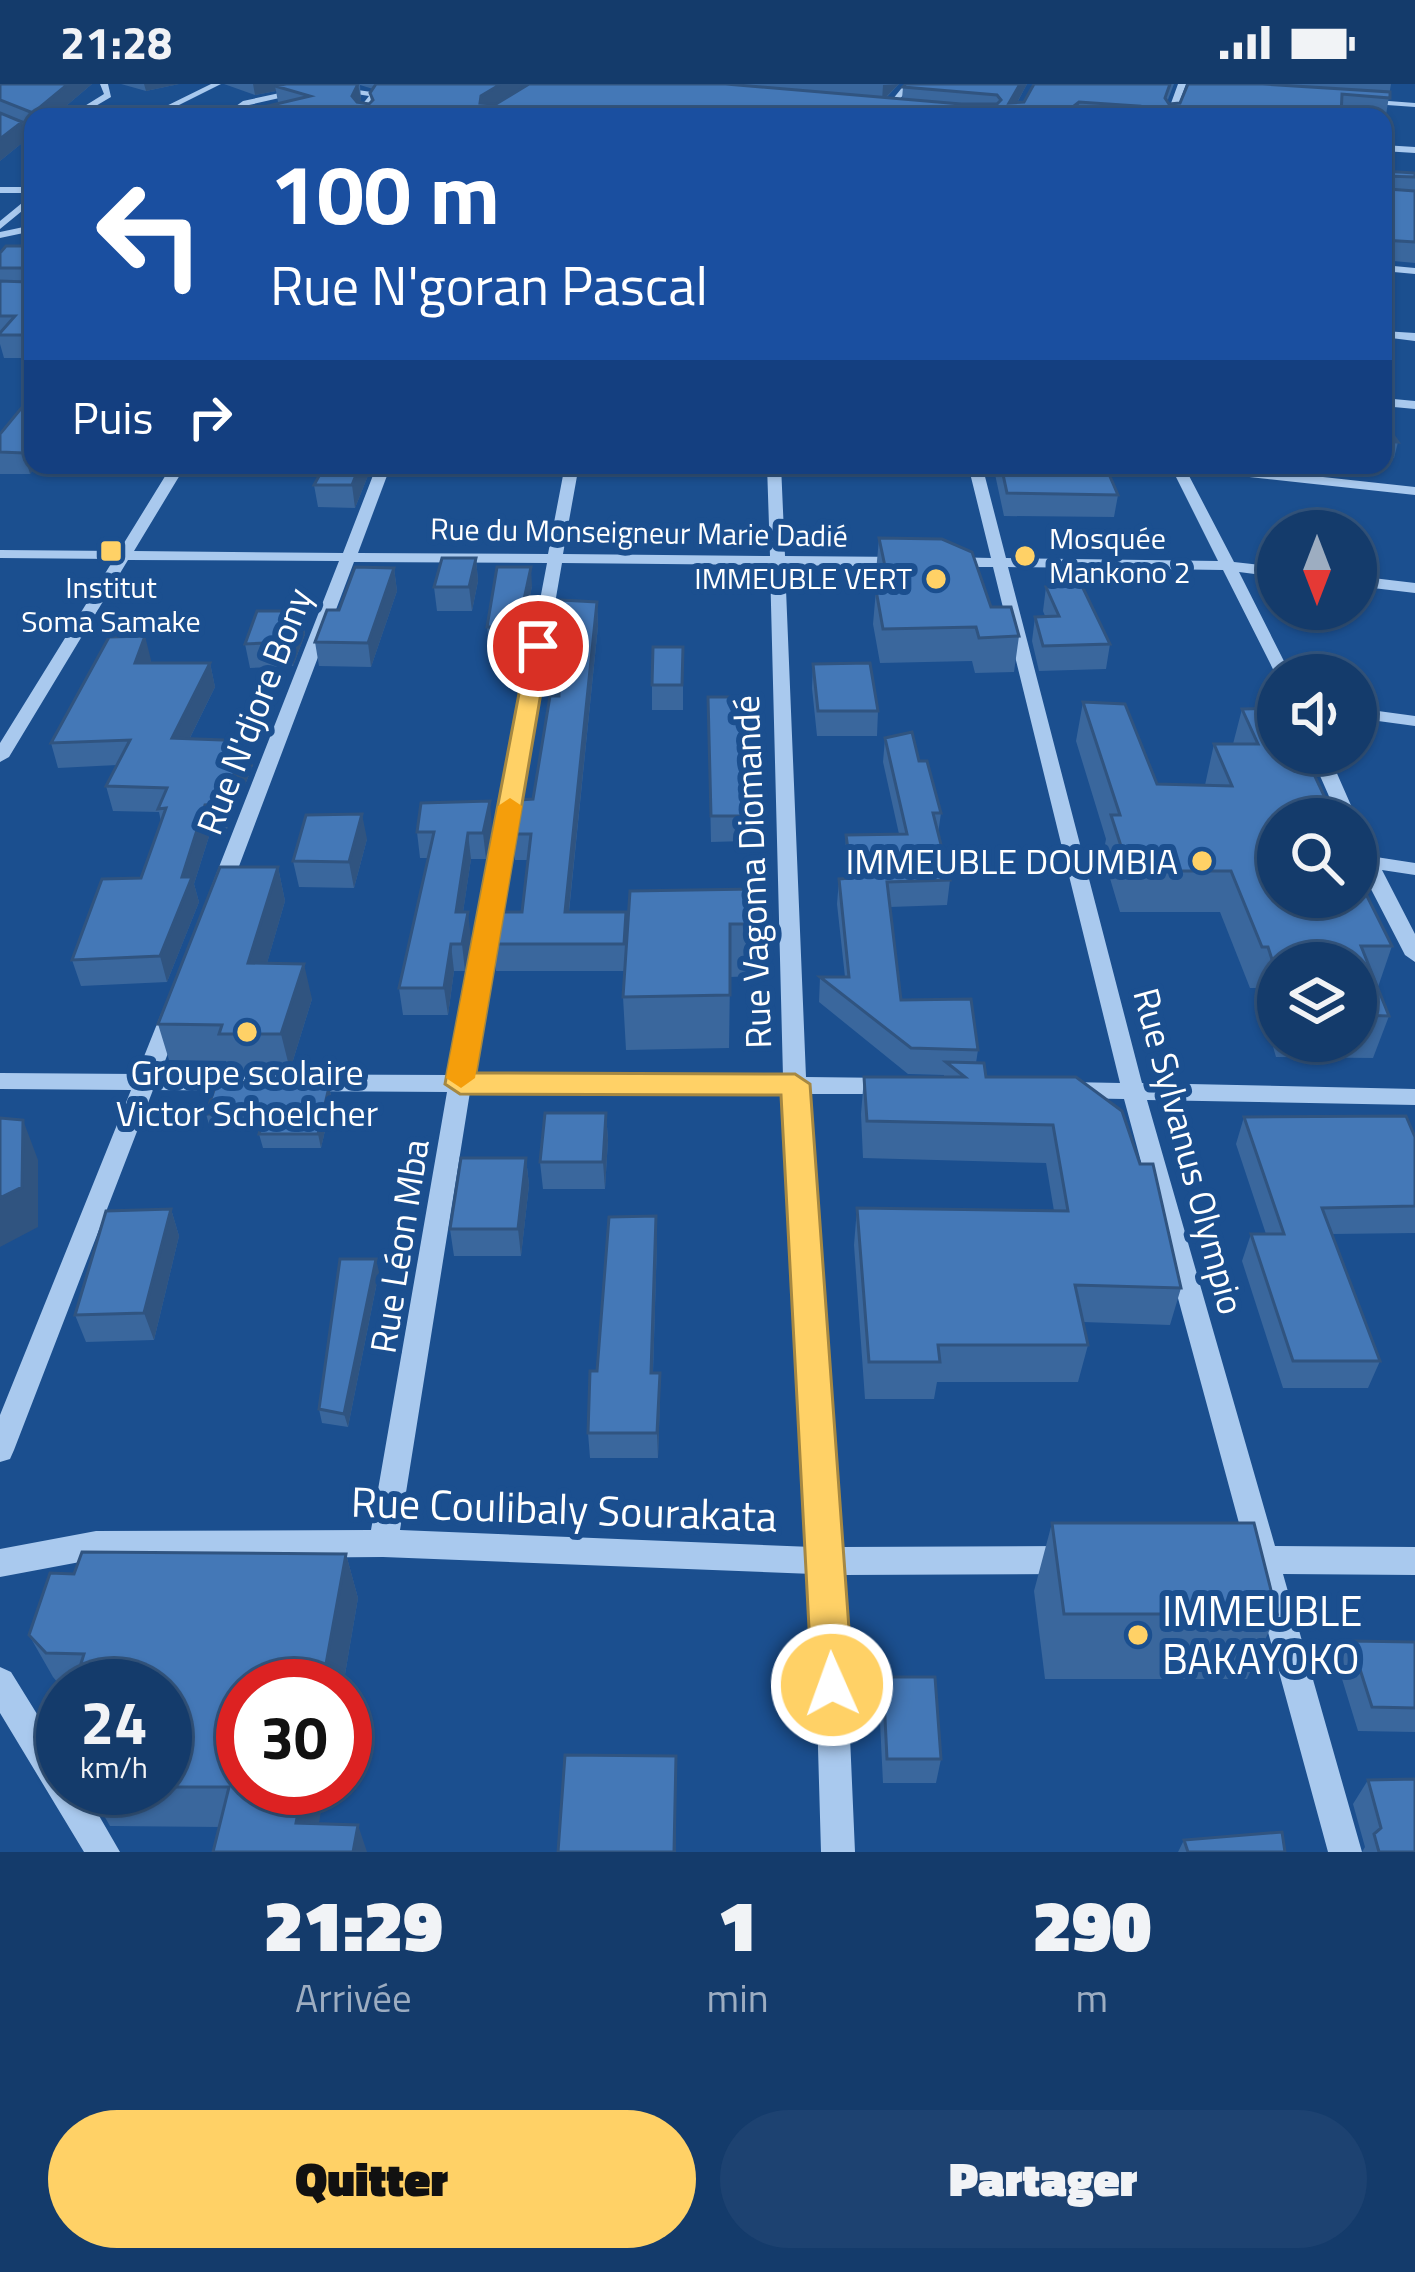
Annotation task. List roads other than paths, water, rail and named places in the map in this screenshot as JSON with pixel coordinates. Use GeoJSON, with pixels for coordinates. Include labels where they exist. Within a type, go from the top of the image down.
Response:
{"type":"FeatureCollection","features":[{"type":"Feature","properties":{"kind":"street"},"geometry":{"type":"LineString","coordinates":[[89,108],[108,95],[104,84]]}},
{"type":"Feature","properties":{"kind":"street"},"geometry":{"type":"LineString","coordinates":[[166,108],[217,84]]}},
{"type":"Feature","properties":{"kind":"street"},"geometry":{"type":"LineString","coordinates":[[888,108],[909,84]]}},
{"type":"Feature","properties":{"kind":"street"},"geometry":{"type":"LineString","coordinates":[[1181,86],[1204,90]]}},
{"type":"Feature","properties":{"kind":"street"},"geometry":{"type":"LineString","coordinates":[[243,108],[267,96],[351,88],[375,94],[364,108]]}},
{"type":"Feature","properties":{"kind":"street"},"geometry":{"type":"LineString","coordinates":[[190,108],[204,89]]}},
{"type":"Feature","properties":{"kind":"street"},"geometry":{"type":"LineString","coordinates":[[1345,100],[1415,105]]}},
{"type":"Feature","properties":{"kind":"street"},"geometry":{"type":"LineString","coordinates":[[863,106],[879,108]]}},
{"type":"Feature","properties":{"kind":"street"},"geometry":{"type":"LineString","coordinates":[[0,230],[24,203]]}},
{"type":"Feature","properties":{"kind":"street"},"geometry":{"type":"LineString","coordinates":[[0,757],[173,474]]}},
{"type":"Feature","properties":{"kind":"street","name":"Rue N'djore Bony"},"geometry":{"type":"LineString","coordinates":[[213,909],[381,474]]}},
{"type":"Feature","properties":{"kind":"street","name":"Rue Léon Mba"},"geometry":{"type":"LineString","coordinates":[[383,1543],[570,474]]}},
{"type":"Feature","properties":{"kind":"street","name":"Rue Vagoma Diomandé"},"geometry":{"type":"LineString","coordinates":[[774,474],[795,1084],[828,1561],[838,1852]]}},
{"type":"Feature","properties":{"kind":"street","name":"Rue Sylvanus Olympio"},"geometry":{"type":"LineString","coordinates":[[977,474],[1133,1091],[1345,1852]]}},
{"type":"Feature","properties":{"kind":"street"},"geometry":{"type":"LineString","coordinates":[[1181,474],[1272,654]]}},
{"type":"Feature","properties":{"kind":"street"},"geometry":{"type":"LineString","coordinates":[[1259,474],[1415,491]]}},
{"type":"Feature","properties":{"kind":"street","name":"Rue du Monseigneur Marie Dadié"},"geometry":{"type":"LineString","coordinates":[[0,554],[1257,570]]}},
{"type":"Feature","properties":{"kind":"street"},"geometry":{"type":"LineString","coordinates":[[1377,584],[1415,589]]}},
{"type":"Feature","properties":{"kind":"street"},"geometry":{"type":"LineString","coordinates":[[1377,716],[1415,721]]}},
{"type":"Feature","properties":{"kind":"street"},"geometry":{"type":"LineString","coordinates":[[1377,863],[1415,869]]}},
{"type":"Feature","properties":{"kind":"street"},"geometry":{"type":"LineString","coordinates":[[1377,881],[1415,955]]}},
{"type":"Feature","properties":{"kind":"street"},"geometry":{"type":"LineString","coordinates":[[0,1450],[178,996]]}},
{"type":"Feature","properties":{"kind":"street"},"geometry":{"type":"LineString","coordinates":[[0,1082],[908,1087]]}},
{"type":"Feature","properties":{"kind":"street"},"geometry":{"type":"LineString","coordinates":[[1043,1089],[1415,1097]]}},
{"type":"Feature","properties":{"kind":"street","name":"Rue Coulibaly Sourakata"},"geometry":{"type":"LineString","coordinates":[[0,1563],[96,1544],[383,1543],[828,1561],[1104,1560]]}},
{"type":"Feature","properties":{"kind":"street"},"geometry":{"type":"LineString","coordinates":[[1220,1560],[1415,1561]]}},
{"type":"Feature","properties":{"kind":"street"},"geometry":{"type":"LineString","coordinates":[[0,1683],[36,1742]]}},
{"type":"Feature","properties":{"kind":"street"},"geometry":{"type":"LineString","coordinates":[[80,1815],[103,1852]]}},
{"type":"Feature","properties":{"kind":"place","name":"Institut Soma Samake"},"geometry":{"type":"Point","coordinates":[111,551]}},
{"type":"Feature","properties":{"kind":"place","name":"Mosquée Mankono 2"},"geometry":{"type":"Point","coordinates":[1025,556]}},
{"type":"Feature","properties":{"kind":"place","name":"IMMEUBLE VERT"},"geometry":{"type":"Point","coordinates":[936,579]}},
{"type":"Feature","properties":{"kind":"place","name":"IMMEUBLE DOUMBIA"},"geometry":{"type":"Point","coordinates":[1202,861]}},
{"type":"Feature","properties":{"kind":"place","name":"Groupe scolaire Victor Schoelcher"},"geometry":{"type":"Point","coordinates":[247,1032]}},
{"type":"Feature","properties":{"kind":"place","name":"IMMEUBLE BAKAYOKO"},"geometry":{"type":"Point","coordinates":[1138,1635]}}]}
